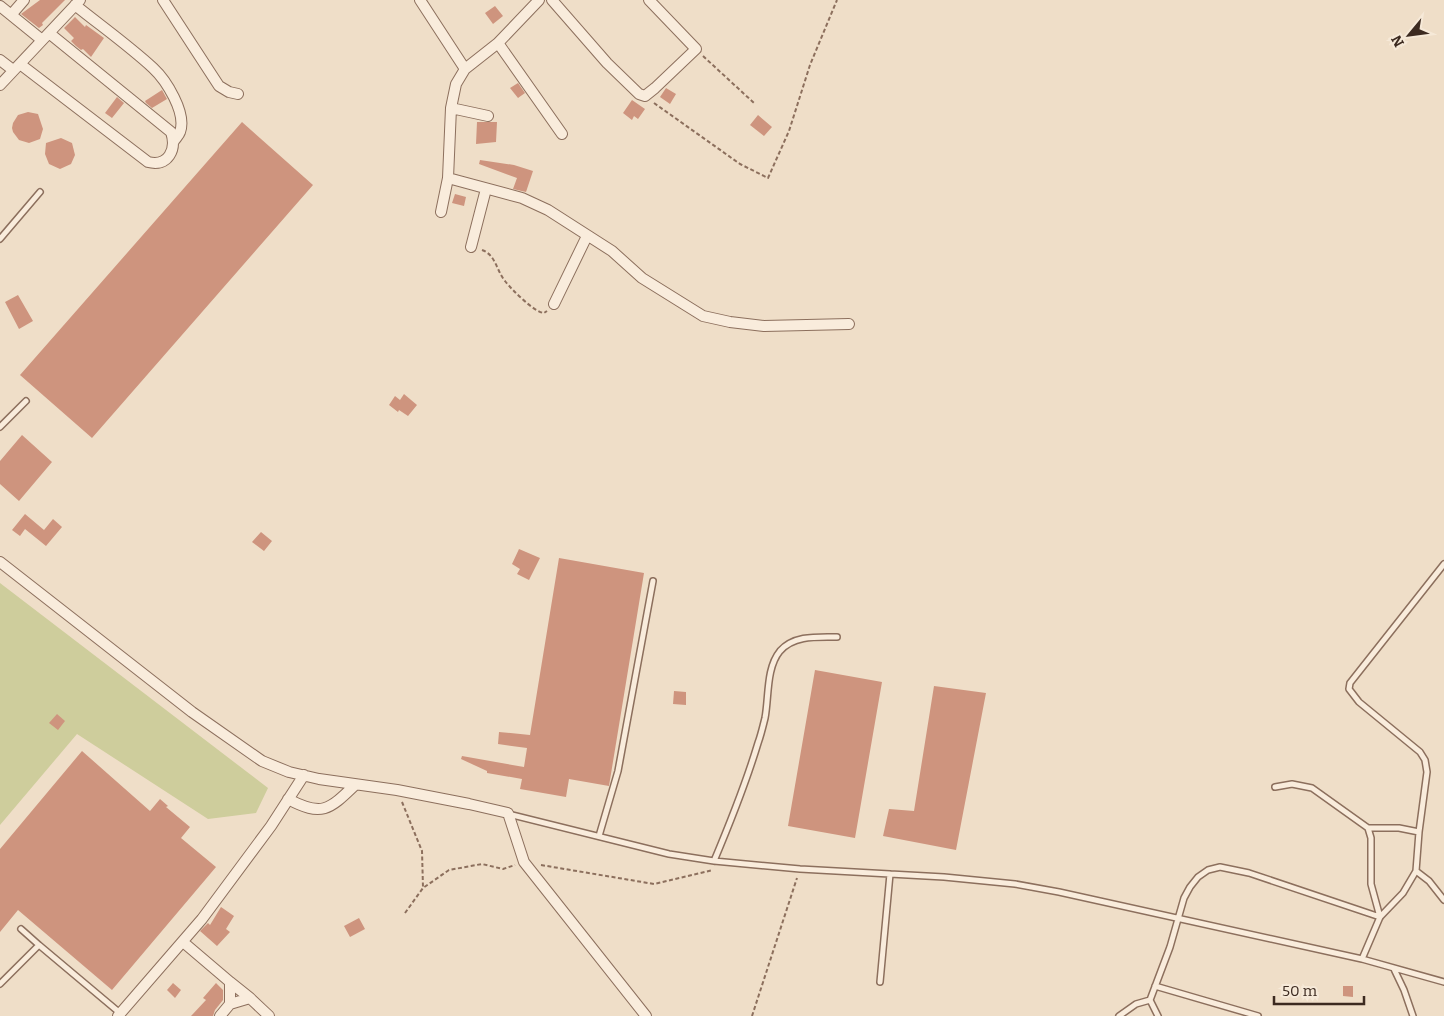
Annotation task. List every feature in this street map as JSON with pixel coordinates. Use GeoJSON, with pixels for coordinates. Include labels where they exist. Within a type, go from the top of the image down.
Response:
{"type":"FeatureCollection","features":[{"type":"Feature","properties":{"kind":"street"},"geometry":{"type":"LineString","coordinates":[[11,15],[24,0]]}},
{"type":"Feature","properties":{"kind":"street"},"geometry":{"type":"LineString","coordinates":[[163,0],[219,86],[229,92],[238,94]]}},
{"type":"Feature","properties":{"kind":"street"},"geometry":{"type":"LineString","coordinates":[[420,0],[465,69]]}},
{"type":"Feature","properties":{"kind":"street"},"geometry":{"type":"LineString","coordinates":[[441,212],[448,178],[451,108],[456,84],[465,69],[498,43],[538,0]]}},
{"type":"Feature","properties":{"kind":"street"},"geometry":{"type":"LineString","coordinates":[[552,0],[607,63],[639,94],[644,96],[696,49],[649,0]]}},
{"type":"Feature","properties":{"kind":"street"},"geometry":{"type":"LineString","coordinates":[[0,60],[17,67],[148,162],[157,164],[166,160],[172,150],[174,141],[180,133],[181,112],[172,93],[154,69],[77,3],[46,37],[17,67],[0,85]]}},
{"type":"Feature","properties":{"kind":"street"},"geometry":{"type":"LineString","coordinates":[[0,6],[46,37],[171,132],[174,141]]}},
{"type":"Feature","properties":{"kind":"street"},"geometry":{"type":"LineString","coordinates":[[498,43],[562,134]]}},
{"type":"Feature","properties":{"kind":"street"},"geometry":{"type":"LineString","coordinates":[[451,108],[488,116]]}},
{"type":"Feature","properties":{"kind":"street"},"geometry":{"type":"LineString","coordinates":[[448,178],[522,198],[548,210],[612,251],[642,278],[703,316],[730,322],[764,326],[849,324]]}},
{"type":"Feature","properties":{"kind":"street"},"geometry":{"type":"LineString","coordinates":[[471,247],[486,189]]}},
{"type":"Feature","properties":{"kind":"street"},"geometry":{"type":"LineString","coordinates":[[554,304],[587,236]]}},
{"type":"Feature","properties":{"kind":"street"},"geometry":{"type":"LineString","coordinates":[[0,562],[184,706],[262,761],[289,772],[328,781],[397,790],[469,804],[508,814],[524,862],[646,1016]]}},
{"type":"Feature","properties":{"kind":"street"},"geometry":{"type":"LineString","coordinates":[[120,1015],[183,942],[239,870],[271,826],[304,775]]}},
{"type":"Feature","properties":{"kind":"street"},"geometry":{"type":"LineString","coordinates":[[288,800],[305,808],[318,810],[327,808],[338,802],[355,785]]}},
{"type":"Feature","properties":{"kind":"street"},"geometry":{"type":"LineString","coordinates":[[183,942],[269,1016]]}},
{"type":"Feature","properties":{"kind":"street"},"geometry":{"type":"LineString","coordinates":[[230,982],[230,1004]]}},
{"type":"Feature","properties":{"kind":"street"},"geometry":{"type":"LineString","coordinates":[[220,1016],[230,1004],[250,998]]}},
{"type":"Feature","properties":{"kind":"lane"},"geometry":{"type":"LineString","coordinates":[[0,238],[40,192]]}},
{"type":"Feature","properties":{"kind":"lane"},"geometry":{"type":"LineString","coordinates":[[0,427],[26,401]]}},
{"type":"Feature","properties":{"kind":"lane"},"geometry":{"type":"LineString","coordinates":[[1362,959],[1380,917],[1403,893],[1416,871],[1427,772],[1425,760],[1420,752],[1359,702],[1350,689],[1350,683],[1444,564]]}},
{"type":"Feature","properties":{"kind":"lane"},"geometry":{"type":"LineString","coordinates":[[599,836],[618,771],[654,582]]}},
{"type":"Feature","properties":{"kind":"lane"},"geometry":{"type":"LineString","coordinates":[[714,861],[758,743],[775,660],[780,651],[794,640],[837,638]]}},
{"type":"Feature","properties":{"kind":"lane"},"geometry":{"type":"LineString","coordinates":[[1276,787],[1292,784],[1312,788],[1368,828],[1399,828],[1419,832]]}},
{"type":"Feature","properties":{"kind":"lane"},"geometry":{"type":"LineString","coordinates":[[508,814],[669,854],[714,861],[1015,884],[1095,899],[1362,959],[1444,982]]}},
{"type":"Feature","properties":{"kind":"lane"},"geometry":{"type":"LineString","coordinates":[[1368,828],[1371,838],[1371,884],[1380,917]]}},
{"type":"Feature","properties":{"kind":"lane"},"geometry":{"type":"LineString","coordinates":[[1158,1016],[1150,1000],[1170,948],[1190,887],[1198,877],[1208,870],[1220,867],[1249,873],[1380,917]]}},
{"type":"Feature","properties":{"kind":"lane"},"geometry":{"type":"LineString","coordinates":[[1416,871],[1429,881],[1444,900]]}},
{"type":"Feature","properties":{"kind":"lane"},"geometry":{"type":"LineString","coordinates":[[880,982],[890,874]]}},
{"type":"Feature","properties":{"kind":"lane"},"geometry":{"type":"LineString","coordinates":[[21,929],[120,1015]]}},
{"type":"Feature","properties":{"kind":"lane"},"geometry":{"type":"LineString","coordinates":[[0,984],[39,945]]}},
{"type":"Feature","properties":{"kind":"lane"},"geometry":{"type":"LineString","coordinates":[[1394,969],[1413,1016]]}},
{"type":"Feature","properties":{"kind":"lane"},"geometry":{"type":"LineString","coordinates":[[1155,986],[1258,1016]]}},
{"type":"Feature","properties":{"kind":"lane"},"geometry":{"type":"LineString","coordinates":[[1119,1016],[1136,1004],[1150,1000]]}},
{"type":"Feature","properties":{"kind":"lane"},"geometry":{"type":"LineString","coordinates":[[1228,1016],[1233,1009]]}},
{"type":"Feature","properties":{"kind":"path"},"geometry":{"type":"LineString","coordinates":[[644,96],[740,164],[768,178],[789,131],[810,65],[837,0]]}},
{"type":"Feature","properties":{"kind":"path"},"geometry":{"type":"LineString","coordinates":[[696,49],[754,104]]}},
{"type":"Feature","properties":{"kind":"path"},"geometry":{"type":"LineString","coordinates":[[471,247],[492,256],[505,281],[537,311],[544,313],[554,304]]}},
{"type":"Feature","properties":{"kind":"path"},"geometry":{"type":"LineString","coordinates":[[397,790],[422,851],[423,888]]}},
{"type":"Feature","properties":{"kind":"path"},"geometry":{"type":"LineString","coordinates":[[405,914],[423,888],[449,870],[482,864],[503,870],[524,862],[654,884],[721,868]]}},
{"type":"Feature","properties":{"kind":"path"},"geometry":{"type":"LineString","coordinates":[[752,1016],[800,868]]}},
{"type":"Feature","properties":{"kind":"shaded area"},"geometry":{"type":"Polygon","coordinates":[[[0,583],[268,788],[256,813],[208,819],[77,734],[0,825],[0,583]]]}},
{"type":"Feature","properties":{"kind":"building"},"geometry":{"type":"Polygon","coordinates":[[[40,0],[65,0],[39,28],[21,14],[40,0]]]}},
{"type":"Feature","properties":{"kind":"building"},"geometry":{"type":"Polygon","coordinates":[[[495,6],[503,16],[493,24],[485,13],[495,6]]]}},
{"type":"Feature","properties":{"kind":"building"},"geometry":{"type":"Polygon","coordinates":[[[75,17],[85,27],[86,25],[104,38],[91,57],[71,41],[74,38],[64,28],[75,17]]]}},
{"type":"Feature","properties":{"kind":"building"},"geometry":{"type":"Polygon","coordinates":[[[518,83],[525,93],[518,98],[510,88],[518,83]]]}},
{"type":"Feature","properties":{"kind":"building"},"geometry":{"type":"Polygon","coordinates":[[[666,88],[676,94],[670,104],[660,97],[666,88]]]}},
{"type":"Feature","properties":{"kind":"building"},"geometry":{"type":"Polygon","coordinates":[[[162,90],[167,99],[152,108],[146,103],[145,101],[162,90]]]}},
{"type":"Feature","properties":{"kind":"building"},"geometry":{"type":"Polygon","coordinates":[[[117,97],[124,103],[112,118],[105,113],[117,97]]]}},
{"type":"Feature","properties":{"kind":"building"},"geometry":{"type":"Polygon","coordinates":[[[632,100],[645,109],[638,119],[634,116],[632,120],[623,113],[632,100]]]}},
{"type":"Feature","properties":{"kind":"building"},"geometry":{"type":"Polygon","coordinates":[[[28,112],[38,114],[43,129],[40,139],[29,143],[19,140],[12,128],[18,115],[28,112]]]}},
{"type":"Feature","properties":{"kind":"building"},"geometry":{"type":"Polygon","coordinates":[[[758,115],[772,127],[764,136],[750,125],[758,115]]]}},
{"type":"Feature","properties":{"kind":"building"},"geometry":{"type":"Polygon","coordinates":[[[242,122],[313,185],[92,438],[20,375],[242,122]]]}},
{"type":"Feature","properties":{"kind":"building"},"geometry":{"type":"Polygon","coordinates":[[[477,122],[497,122],[496,142],[476,144],[477,122]]]}},
{"type":"Feature","properties":{"kind":"building"},"geometry":{"type":"Polygon","coordinates":[[[61,138],[72,143],[75,155],[71,164],[60,169],[49,164],[45,154],[46,143],[61,138]]]}},
{"type":"Feature","properties":{"kind":"building"},"geometry":{"type":"Polygon","coordinates":[[[480,160],[514,165],[533,171],[526,192],[513,189],[517,178],[479,164],[480,160]]]}},
{"type":"Feature","properties":{"kind":"building"},"geometry":{"type":"Polygon","coordinates":[[[455,194],[466,197],[464,206],[452,203],[455,194]]]}},
{"type":"Feature","properties":{"kind":"building"},"geometry":{"type":"Polygon","coordinates":[[[18,295],[33,321],[19,329],[5,302],[18,295]]]}},
{"type":"Feature","properties":{"kind":"building"},"geometry":{"type":"Polygon","coordinates":[[[404,394],[417,405],[408,416],[399,410],[398,412],[389,405],[395,396],[400,400],[404,394]]]}},
{"type":"Feature","properties":{"kind":"building"},"geometry":{"type":"Polygon","coordinates":[[[22,435],[52,462],[19,501],[0,484],[0,461],[22,435]]]}},
{"type":"Feature","properties":{"kind":"building"},"geometry":{"type":"Polygon","coordinates":[[[25,514],[44,530],[53,519],[62,527],[46,546],[25,529],[20,536],[12,530],[25,514]]]}},
{"type":"Feature","properties":{"kind":"building"},"geometry":{"type":"Polygon","coordinates":[[[261,532],[272,541],[264,551],[252,542],[261,532]]]}},
{"type":"Feature","properties":{"kind":"building"},"geometry":{"type":"Polygon","coordinates":[[[519,549],[540,558],[529,580],[517,574],[520,569],[512,564],[519,549]]]}},
{"type":"Feature","properties":{"kind":"building"},"geometry":{"type":"Polygon","coordinates":[[[559,558],[644,573],[609,786],[569,779],[566,797],[520,789],[522,779],[487,773],[487,771],[461,759],[462,756],[524,767],[527,748],[498,744],[499,732],[530,735],[559,558]]]}},
{"type":"Feature","properties":{"kind":"building"},"geometry":{"type":"Polygon","coordinates":[[[815,670],[882,682],[855,838],[788,826],[815,670]]]}},
{"type":"Feature","properties":{"kind":"building"},"geometry":{"type":"Polygon","coordinates":[[[934,686],[986,693],[956,850],[883,836],[889,809],[914,811],[934,686]]]}},
{"type":"Feature","properties":{"kind":"building"},"geometry":{"type":"Polygon","coordinates":[[[674,691],[686,692],[686,705],[673,704],[674,691]]]}},
{"type":"Feature","properties":{"kind":"building"},"geometry":{"type":"Polygon","coordinates":[[[57,714],[65,721],[58,730],[49,723],[57,714]]]}},
{"type":"Feature","properties":{"kind":"building"},"geometry":{"type":"Polygon","coordinates":[[[82,751],[150,811],[160,799],[168,806],[166,807],[190,827],[181,838],[216,867],[112,990],[18,910],[0,932],[0,849],[82,751]]]}},
{"type":"Feature","properties":{"kind":"building"},"geometry":{"type":"Polygon","coordinates":[[[221,907],[234,916],[226,929],[230,932],[217,946],[200,931],[208,923],[210,925],[221,907]]]}},
{"type":"Feature","properties":{"kind":"building"},"geometry":{"type":"Polygon","coordinates":[[[359,918],[365,929],[350,937],[344,926],[359,918]]]}},
{"type":"Feature","properties":{"kind":"building"},"geometry":{"type":"Polygon","coordinates":[[[173,983],[181,990],[175,998],[167,990],[173,983]]]}},
{"type":"Feature","properties":{"kind":"building"},"geometry":{"type":"Polygon","coordinates":[[[216,983],[223,990],[223,1000],[213,1016],[191,1016],[206,1000],[203,998],[216,983]]]}},
{"type":"Feature","properties":{"kind":"building"},"geometry":{"type":"Polygon","coordinates":[[[1343,986],[1353,986],[1353,997],[1343,996],[1343,986]]]}}]}
